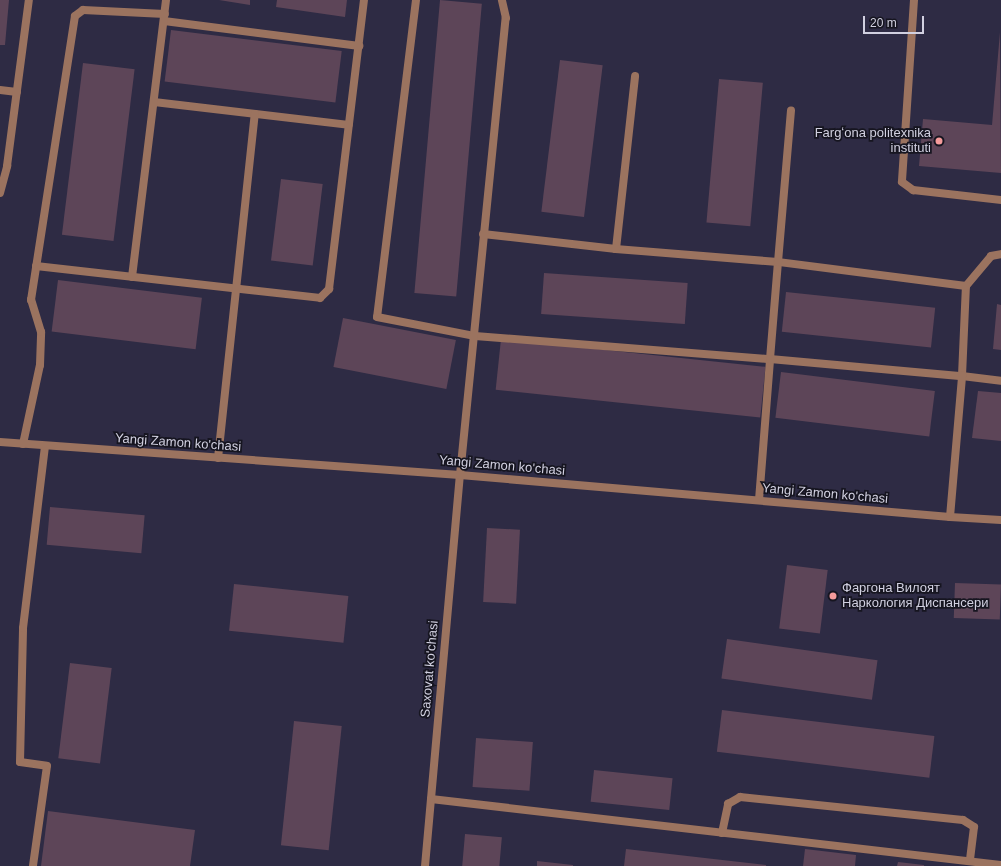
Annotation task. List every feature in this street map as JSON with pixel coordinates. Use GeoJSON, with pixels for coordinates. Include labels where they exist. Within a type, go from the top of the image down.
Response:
{"type":"FeatureCollection","features":[{"type":"Feature","properties":{"kind":"street"},"geometry":{"type":"LineString","coordinates":[[0,193],[7,166],[29,0]]}},
{"type":"Feature","properties":{"kind":"street"},"geometry":{"type":"LineString","coordinates":[[132,277],[166,0]]}},
{"type":"Feature","properties":{"kind":"street"},"geometry":{"type":"LineString","coordinates":[[36,266],[320,298],[329,289],[364,0]]}},
{"type":"Feature","properties":{"kind":"street"},"geometry":{"type":"LineString","coordinates":[[416,0],[377,317],[475,336],[770,359],[962,376],[1001,381]]}},
{"type":"Feature","properties":{"kind":"street","name":"Saxovat ko'chasi"},"geometry":{"type":"LineString","coordinates":[[425,866],[460,475],[475,336],[483,234],[506,18],[502,0]]}},
{"type":"Feature","properties":{"kind":"street"},"geometry":{"type":"LineString","coordinates":[[914,0],[902,182],[913,190],[1001,200]]}},
{"type":"Feature","properties":{"kind":"street"},"geometry":{"type":"LineString","coordinates":[[23,444],[40,365],[41,332],[31,300],[75,16],[83,10],[164,18],[358,46]]}},
{"type":"Feature","properties":{"kind":"street"},"geometry":{"type":"LineString","coordinates":[[616,249],[635,76]]}},
{"type":"Feature","properties":{"kind":"street"},"geometry":{"type":"LineString","coordinates":[[0,90],[17,92]]}},
{"type":"Feature","properties":{"kind":"street"},"geometry":{"type":"LineString","coordinates":[[154,102],[349,126]]}},
{"type":"Feature","properties":{"kind":"street"},"geometry":{"type":"LineString","coordinates":[[759,500],[791,111]]}},
{"type":"Feature","properties":{"kind":"street"},"geometry":{"type":"LineString","coordinates":[[218,458],[255,114]]}},
{"type":"Feature","properties":{"kind":"street"},"geometry":{"type":"LineString","coordinates":[[483,234],[616,249],[778,262],[966,286]]}},
{"type":"Feature","properties":{"kind":"street"},"geometry":{"type":"LineString","coordinates":[[950,517],[962,376],[966,286],[991,256],[1001,254]]}},
{"type":"Feature","properties":{"kind":"street","name":"Yangi Zamon ko'chasi"},"geometry":{"type":"LineString","coordinates":[[0,442],[460,475],[950,517],[1001,520]]}},
{"type":"Feature","properties":{"kind":"street"},"geometry":{"type":"LineString","coordinates":[[33,866],[47,766],[20,762],[23,628],[44,446]]}},
{"type":"Feature","properties":{"kind":"street"},"geometry":{"type":"LineString","coordinates":[[722,833],[728,804],[740,797],[963,820],[974,827],[970,861]]}},
{"type":"Feature","properties":{"kind":"street"},"geometry":{"type":"LineString","coordinates":[[431,799],[1001,865]]}},
{"type":"Feature","properties":{"kind":"building"},"geometry":{"type":"Polygon","coordinates":[[[0,0],[9,0],[5,45],[0,45],[0,0]]]}},
{"type":"Feature","properties":{"kind":"building"},"geometry":{"type":"Polygon","coordinates":[[[219,0],[250,0],[250,5],[219,0]]]}},
{"type":"Feature","properties":{"kind":"building"},"geometry":{"type":"Polygon","coordinates":[[[277,0],[347,0],[345,17],[276,7],[277,0]]]}},
{"type":"Feature","properties":{"kind":"building"},"geometry":{"type":"Polygon","coordinates":[[[440,0],[482,4],[456,297],[414,293],[440,0]]]}},
{"type":"Feature","properties":{"kind":"building"},"geometry":{"type":"Polygon","coordinates":[[[171,30],[342,51],[335,103],[165,82],[171,30]]]}},
{"type":"Feature","properties":{"kind":"building"},"geometry":{"type":"Polygon","coordinates":[[[1000,32],[1001,173],[919,166],[923,119],[992,125],[1000,32]]]}},
{"type":"Feature","properties":{"kind":"building"},"geometry":{"type":"Polygon","coordinates":[[[560,60],[603,65],[584,217],[541,212],[560,60]]]}},
{"type":"Feature","properties":{"kind":"building"},"geometry":{"type":"Polygon","coordinates":[[[83,63],[135,69],[114,241],[62,235],[83,63]]]}},
{"type":"Feature","properties":{"kind":"building"},"geometry":{"type":"Polygon","coordinates":[[[719,79],[763,83],[750,226],[706,222],[719,79]]]}},
{"type":"Feature","properties":{"kind":"building"},"geometry":{"type":"Polygon","coordinates":[[[281,179],[323,184],[313,266],[271,260],[281,179]]]}},
{"type":"Feature","properties":{"kind":"building"},"geometry":{"type":"Polygon","coordinates":[[[544,273],[688,283],[685,324],[541,314],[544,273]]]}},
{"type":"Feature","properties":{"kind":"building"},"geometry":{"type":"Polygon","coordinates":[[[58,280],[202,298],[196,349],[52,332],[58,280]]]}},
{"type":"Feature","properties":{"kind":"building"},"geometry":{"type":"Polygon","coordinates":[[[786,292],[935,308],[931,347],[782,332],[786,292]]]}},
{"type":"Feature","properties":{"kind":"building"},"geometry":{"type":"Polygon","coordinates":[[[997,304],[1001,305],[1001,350],[993,349],[997,304]]]}},
{"type":"Feature","properties":{"kind":"building"},"geometry":{"type":"Polygon","coordinates":[[[343,318],[456,340],[446,389],[333,367],[343,318]]]}},
{"type":"Feature","properties":{"kind":"building"},"geometry":{"type":"Polygon","coordinates":[[[501,339],[766,367],[760,418],[496,390],[501,339]]]}},
{"type":"Feature","properties":{"kind":"building"},"geometry":{"type":"Polygon","coordinates":[[[781,372],[935,391],[929,437],[775,418],[781,372]]]}},
{"type":"Feature","properties":{"kind":"building"},"geometry":{"type":"Polygon","coordinates":[[[978,391],[1001,393],[1001,441],[972,438],[978,391]]]}},
{"type":"Feature","properties":{"kind":"building"},"geometry":{"type":"Polygon","coordinates":[[[50,507],[145,515],[141,553],[47,545],[50,507]]]}},
{"type":"Feature","properties":{"kind":"building"},"geometry":{"type":"Polygon","coordinates":[[[487,528],[520,530],[516,604],[483,602],[487,528]]]}},
{"type":"Feature","properties":{"kind":"building"},"geometry":{"type":"Polygon","coordinates":[[[787,565],[828,570],[820,634],[779,629],[787,565]]]}},
{"type":"Feature","properties":{"kind":"building"},"geometry":{"type":"Polygon","coordinates":[[[955,583],[1001,585],[1000,620],[954,618],[955,583]]]}},
{"type":"Feature","properties":{"kind":"building"},"geometry":{"type":"Polygon","coordinates":[[[234,584],[348,596],[343,643],[229,631],[234,584]]]}},
{"type":"Feature","properties":{"kind":"building"},"geometry":{"type":"Polygon","coordinates":[[[727,639],[878,660],[872,700],[721,679],[727,639]]]}},
{"type":"Feature","properties":{"kind":"building"},"geometry":{"type":"Polygon","coordinates":[[[70,663],[112,668],[100,763],[58,758],[70,663]]]}},
{"type":"Feature","properties":{"kind":"building"},"geometry":{"type":"Polygon","coordinates":[[[722,710],[934,736],[929,778],[717,752],[722,710]]]}},
{"type":"Feature","properties":{"kind":"building"},"geometry":{"type":"Polygon","coordinates":[[[294,721],[342,726],[329,850],[281,845],[294,721]]]}},
{"type":"Feature","properties":{"kind":"building"},"geometry":{"type":"Polygon","coordinates":[[[476,738],[533,742],[529,791],[473,787],[476,738]]]}},
{"type":"Feature","properties":{"kind":"building"},"geometry":{"type":"Polygon","coordinates":[[[594,770],[673,778],[669,810],[591,802],[594,770]]]}},
{"type":"Feature","properties":{"kind":"building"},"geometry":{"type":"Polygon","coordinates":[[[48,811],[195,830],[190,866],[41,866],[48,811]]]}},
{"type":"Feature","properties":{"kind":"building"},"geometry":{"type":"Polygon","coordinates":[[[465,834],[502,837],[499,866],[462,866],[465,834]]]}},
{"type":"Feature","properties":{"kind":"building"},"geometry":{"type":"Polygon","coordinates":[[[626,849],[766,865],[766,866],[624,866],[626,849]]]}},
{"type":"Feature","properties":{"kind":"building"},"geometry":{"type":"Polygon","coordinates":[[[805,849],[856,855],[855,866],[803,866],[805,849]]]}},
{"type":"Feature","properties":{"kind":"building"},"geometry":{"type":"Polygon","coordinates":[[[537,861],[573,865],[573,866],[537,866],[537,861]]]}},
{"type":"Feature","properties":{"kind":"building"},"geometry":{"type":"Polygon","coordinates":[[[898,862],[924,865],[924,866],[897,866],[898,862]]]}},
{"type":"Feature","properties":{"kind":"place","name":"Fargʻona politexnika instituti"},"geometry":{"type":"Point","coordinates":[939,141]}},
{"type":"Feature","properties":{"kind":"place","name":"Фаргона Вилоят Наркология Диспансери"},"geometry":{"type":"Point","coordinates":[833,596]}}]}
